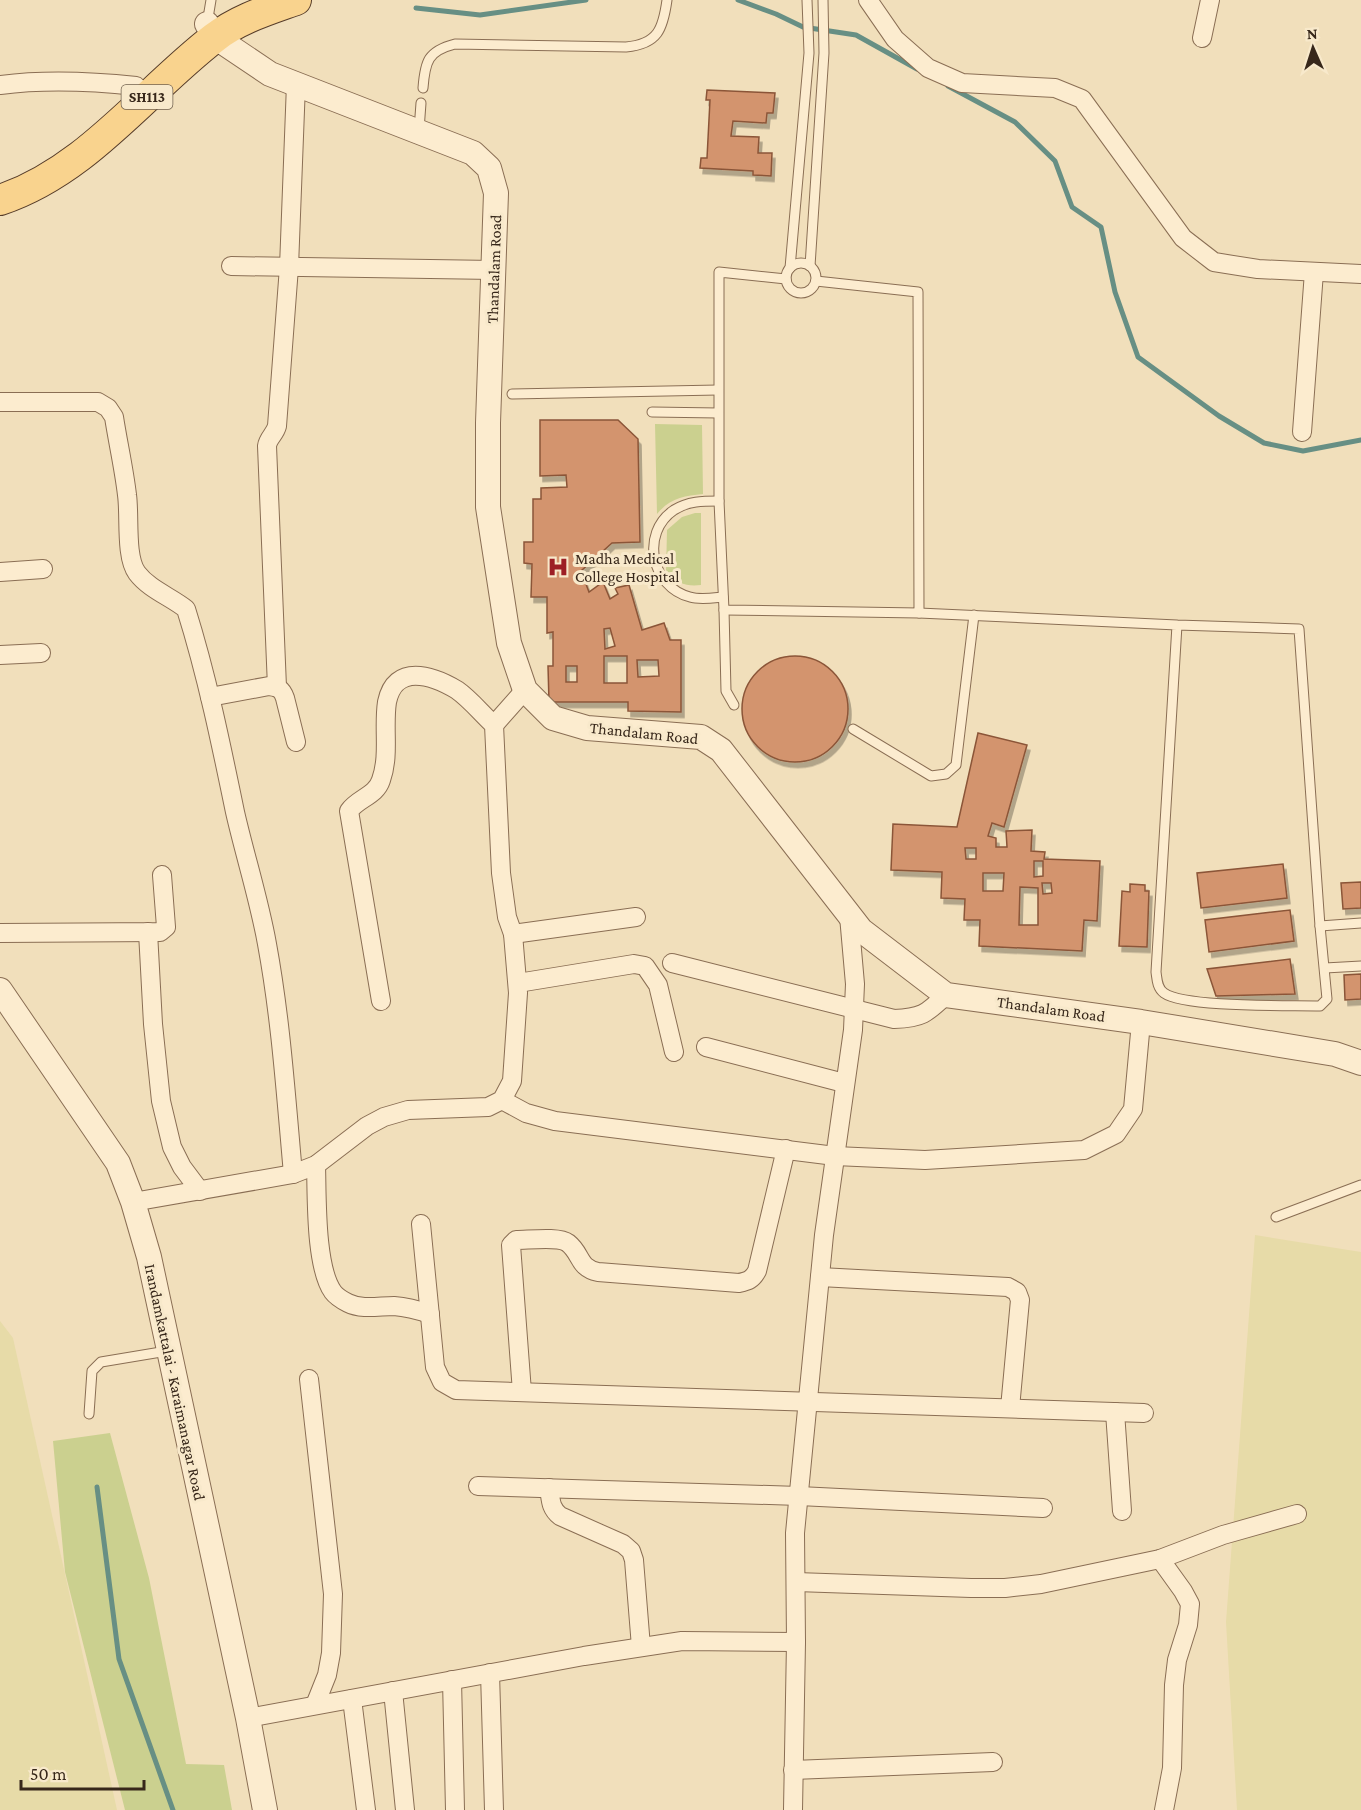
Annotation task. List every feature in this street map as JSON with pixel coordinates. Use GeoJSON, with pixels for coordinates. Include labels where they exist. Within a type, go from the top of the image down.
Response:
{"type":"FeatureCollection","features":[{"type":"Feature","properties":{"kind":"main road","name":"SH113"},"geometry":{"type":"LineString","coordinates":[[0,183],[28,170],[76,139],[211,20],[253,0]]}},
{"type":"Feature","properties":{"kind":"main road","name":"SH113"},"geometry":{"type":"LineString","coordinates":[[0,200],[17,194],[53,174],[85,152],[211,20],[252,16],[296,0]]}},
{"type":"Feature","properties":{"kind":"street"},"geometry":{"type":"LineString","coordinates":[[868,0],[895,39],[928,68],[962,83],[1055,88],[1082,99],[1183,238],[1214,262],[1258,269],[1361,274]]}},
{"type":"Feature","properties":{"kind":"street"},"geometry":{"type":"LineString","coordinates":[[1202,38],[1210,0]]}},
{"type":"Feature","properties":{"kind":"street","name":"Thandalam Road"},"geometry":{"type":"LineString","coordinates":[[211,20],[270,74],[473,153],[489,168],[496,193],[488,423],[488,507],[510,643],[525,690],[553,718],[587,728],[701,737],[721,750],[861,930],[946,995],[1141,1022],[1335,1054],[1361,1063]]}},
{"type":"Feature","properties":{"kind":"street"},"geometry":{"type":"LineString","coordinates":[[0,85],[69,81],[136,86]]}},
{"type":"Feature","properties":{"kind":"street"},"geometry":{"type":"LineString","coordinates":[[277,687],[267,446],[277,426],[289,267],[296,84]]}},
{"type":"Feature","properties":{"kind":"street"},"geometry":{"type":"LineString","coordinates":[[231,266],[494,270]]}},
{"type":"Feature","properties":{"kind":"street"},"geometry":{"type":"LineString","coordinates":[[1302,432],[1314,272]]}},
{"type":"Feature","properties":{"kind":"street"},"geometry":{"type":"LineString","coordinates":[[0,402],[98,402],[108,408],[114,417],[127,495],[131,559],[137,573],[150,585],[186,609],[210,696],[244,852],[261,909],[276,998],[293,1174]]}},
{"type":"Feature","properties":{"kind":"street"},"geometry":{"type":"LineString","coordinates":[[0,572],[43,569]]}},
{"type":"Feature","properties":{"kind":"street"},"geometry":{"type":"LineString","coordinates":[[0,656],[41,653]]}},
{"type":"Feature","properties":{"kind":"street"},"geometry":{"type":"LineString","coordinates":[[133,1202],[293,1174],[316,1165],[346,1144],[366,1126],[384,1117],[408,1110],[488,1107],[502,1100],[512,1081],[518,982],[513,934],[507,917],[501,873],[494,725],[458,691],[425,675],[404,676],[392,686],[387,703],[386,761],[381,783],[371,795],[355,802],[349,811],[381,1001]]}},
{"type":"Feature","properties":{"kind":"street"},"geometry":{"type":"LineString","coordinates":[[210,696],[269,686],[277,687],[285,698],[296,742]]}},
{"type":"Feature","properties":{"kind":"street"},"geometry":{"type":"LineString","coordinates":[[494,725],[525,690]]}},
{"type":"Feature","properties":{"kind":"street"},"geometry":{"type":"LineString","coordinates":[[0,933],[160,932],[166,927],[162,875]]}},
{"type":"Feature","properties":{"kind":"street"},"geometry":{"type":"LineString","coordinates":[[793,1810],[795,1533],[820,1277],[854,1011],[855,984],[849,916]]}},
{"type":"Feature","properties":{"kind":"street"},"geometry":{"type":"LineString","coordinates":[[513,934],[636,917]]}},
{"type":"Feature","properties":{"kind":"street"},"geometry":{"type":"LineString","coordinates":[[148,932],[153,1024],[161,1101],[172,1147],[182,1167],[200,1191]]}},
{"type":"Feature","properties":{"kind":"street"},"geometry":{"type":"LineString","coordinates":[[672,963],[854,1011],[894,1019],[915,1018],[929,1011],[946,995]]}},
{"type":"Feature","properties":{"kind":"street"},"geometry":{"type":"LineString","coordinates":[[518,982],[634,964],[645,966],[658,985],[674,1052]]}},
{"type":"Feature","properties":{"kind":"street","name":"Irandamkattalai - Karaimanagar Road"},"geometry":{"type":"LineString","coordinates":[[0,990],[118,1163],[133,1202],[148,1257],[248,1718],[265,1810]]}},
{"type":"Feature","properties":{"kind":"street"},"geometry":{"type":"LineString","coordinates":[[502,1100],[526,1113],[555,1121],[835,1156],[925,1160],[1084,1150],[1116,1134],[1133,1109],[1141,1022]]}},
{"type":"Feature","properties":{"kind":"street"},"geometry":{"type":"LineString","coordinates":[[706,1047],[844,1083]]}},
{"type":"Feature","properties":{"kind":"street"},"geometry":{"type":"LineString","coordinates":[[522,1392],[511,1245],[513,1241],[558,1239],[567,1242],[584,1267],[598,1272],[739,1283],[748,1281],[757,1271],[786,1149]]}},
{"type":"Feature","properties":{"kind":"street"},"geometry":{"type":"LineString","coordinates":[[316,1165],[320,1240],[325,1273],[333,1293],[348,1303],[364,1307],[404,1307],[430,1314]]}},
{"type":"Feature","properties":{"kind":"street"},"geometry":{"type":"LineString","coordinates":[[421,1224],[435,1367],[442,1382],[456,1390],[1144,1413]]}},
{"type":"Feature","properties":{"kind":"street"},"geometry":{"type":"LineString","coordinates":[[820,1277],[1008,1287],[1017,1292],[1020,1300],[1010,1408]]}},
{"type":"Feature","properties":{"kind":"street"},"geometry":{"type":"LineString","coordinates":[[309,1379],[333,1594],[332,1653],[327,1675],[315,1705]]}},
{"type":"Feature","properties":{"kind":"street"},"geometry":{"type":"LineString","coordinates":[[1115,1412],[1122,1511]]}},
{"type":"Feature","properties":{"kind":"street"},"geometry":{"type":"LineString","coordinates":[[478,1486],[799,1496],[1043,1508]]}},
{"type":"Feature","properties":{"kind":"street"},"geometry":{"type":"LineString","coordinates":[[549,1488],[554,1512],[623,1544],[631,1551],[634,1560],[641,1647]]}},
{"type":"Feature","properties":{"kind":"street"},"geometry":{"type":"LineString","coordinates":[[796,1582],[1005,1588],[1041,1584],[1160,1558],[1223,1535],[1297,1514]]}},
{"type":"Feature","properties":{"kind":"street"},"geometry":{"type":"LineString","coordinates":[[1160,1558],[1190,1604],[1188,1625],[1175,1677],[1172,1768],[1164,1810]]}},
{"type":"Feature","properties":{"kind":"street"},"geometry":{"type":"LineString","coordinates":[[248,1718],[490,1673],[682,1641],[796,1642]]}},
{"type":"Feature","properties":{"kind":"street"},"geometry":{"type":"LineString","coordinates":[[490,1673],[494,1810]]}},
{"type":"Feature","properties":{"kind":"street"},"geometry":{"type":"LineString","coordinates":[[452,1680],[455,1810]]}},
{"type":"Feature","properties":{"kind":"street"},"geometry":{"type":"LineString","coordinates":[[393,1691],[405,1810]]}},
{"type":"Feature","properties":{"kind":"street"},"geometry":{"type":"LineString","coordinates":[[352,1699],[366,1810]]}},
{"type":"Feature","properties":{"kind":"street"},"geometry":{"type":"LineString","coordinates":[[793,1770],[993,1762]]}},
{"type":"Feature","properties":{"kind":"lane"},"geometry":{"type":"LineString","coordinates":[[423,88],[428,60],[437,49],[455,44],[644,46],[656,36],[664,17],[667,0]]}},
{"type":"Feature","properties":{"kind":"lane"},"geometry":{"type":"LineString","coordinates":[[807,0],[809,52],[790,268],[786,279],[791,289],[802,293],[812,288],[816,281],[815,273],[810,266],[824,53],[823,0]]}},
{"type":"Feature","properties":{"kind":"lane"},"geometry":{"type":"LineString","coordinates":[[809,52],[824,53]]}},
{"type":"Feature","properties":{"kind":"lane"},"geometry":{"type":"LineString","coordinates":[[419,132],[421,103]]}},
{"type":"Feature","properties":{"kind":"lane"},"geometry":{"type":"LineString","coordinates":[[790,268],[798,263],[810,266]]}},
{"type":"Feature","properties":{"kind":"lane"},"geometry":{"type":"LineString","coordinates":[[734,705],[726,691],[719,501],[719,272],[786,279]]}},
{"type":"Feature","properties":{"kind":"lane"},"geometry":{"type":"LineString","coordinates":[[816,281],[918,292],[919,613]]}},
{"type":"Feature","properties":{"kind":"lane"},"geometry":{"type":"LineString","coordinates":[[512,394],[718,390]]}},
{"type":"Feature","properties":{"kind":"lane"},"geometry":{"type":"LineString","coordinates":[[652,412],[718,413]]}},
{"type":"Feature","properties":{"kind":"lane"},"geometry":{"type":"LineString","coordinates":[[719,501],[689,503],[673,510],[661,522],[657,530],[653,555],[662,579],[675,590],[690,597],[723,597]]}},
{"type":"Feature","properties":{"kind":"lane"},"geometry":{"type":"LineString","coordinates":[[724,610],[919,613],[1299,629],[1327,999],[1320,1006],[1199,1002],[1163,993],[1158,986],[1156,972],[1177,625]]}},
{"type":"Feature","properties":{"kind":"lane"},"geometry":{"type":"LineString","coordinates":[[854,729],[931,776],[946,774],[956,765],[974,615]]}},
{"type":"Feature","properties":{"kind":"lane"},"geometry":{"type":"LineString","coordinates":[[1320,926],[1361,923]]}},
{"type":"Feature","properties":{"kind":"lane"},"geometry":{"type":"LineString","coordinates":[[1325,968],[1361,966]]}},
{"type":"Feature","properties":{"kind":"lane"},"geometry":{"type":"LineString","coordinates":[[1276,1218],[1361,1185]]}},
{"type":"Feature","properties":{"kind":"lane"},"geometry":{"type":"LineString","coordinates":[[89,1414],[92,1371],[101,1362],[167,1351]]}},
{"type":"Feature","properties":{"kind":"shaded area"},"geometry":{"type":"Polygon","coordinates":[[[1255,1235],[1361,1252],[1361,1810],[1237,1810],[1226,1622],[1255,1235]]]}},
{"type":"Feature","properties":{"kind":"shaded area"},"geometry":{"type":"Polygon","coordinates":[[[0,1321],[13,1338],[117,1810],[0,1810],[0,1321]]]}},
{"type":"Feature","properties":{"kind":"green space"},"geometry":{"type":"Polygon","coordinates":[[[655,424],[702,425],[703,494],[678,499],[667,504],[657,514],[655,424]]]}},
{"type":"Feature","properties":{"kind":"green space"},"geometry":{"type":"Polygon","coordinates":[[[701,513],[701,585],[687,585],[678,582],[666,573],[667,530],[682,517],[701,513]]]}},
{"type":"Feature","properties":{"kind":"green space"},"geometry":{"type":"Polygon","coordinates":[[[110,1433],[149,1578],[186,1764],[224,1765],[232,1810],[125,1810],[65,1572],[53,1441],[110,1433]]]}},
{"type":"Feature","properties":{"kind":"building"},"geometry":{"type":"Polygon","coordinates":[[[707,90],[775,93],[773,113],[767,113],[766,123],[733,121],[731,136],[759,137],[758,153],[772,153],[771,176],[753,175],[753,171],[700,168],[701,158],[707,158],[710,100],[706,100],[707,90]]]}},
{"type":"Feature","properties":{"kind":"building","name":"Madha Medical College Hospital"},"geometry":{"type":"Polygon","coordinates":[[[540,420],[618,420],[638,439],[640,542],[612,543],[581,571],[589,592],[603,582],[610,599],[618,594],[615,588],[629,585],[642,630],[664,623],[670,640],[681,640],[681,712],[628,711],[628,702],[549,702],[548,666],[553,666],[553,632],[547,633],[547,597],[531,597],[532,564],[524,563],[524,542],[533,542],[533,499],[541,499],[541,488],[567,487],[566,475],[540,476],[540,420]],[[610,628],[604,629],[605,649],[615,646],[610,628]],[[604,656],[604,683],[627,683],[627,656],[604,656]],[[637,660],[638,677],[659,676],[658,660],[637,660]],[[566,666],[566,682],[577,682],[577,666],[566,666]]]}},
{"type":"Feature","properties":{"kind":"building"},"geometry":{"type":"Polygon","coordinates":[[[795,656],[815,660],[833,671],[844,689],[848,709],[844,729],[833,747],[815,758],[795,762],[775,758],[757,747],[746,729],[742,709],[746,689],[757,671],[775,660],[795,656]]]}},
{"type":"Feature","properties":{"kind":"building"},"geometry":{"type":"Polygon","coordinates":[[[978,733],[1027,745],[1004,827],[992,823],[988,836],[996,838],[996,847],[1007,847],[1006,831],[1032,830],[1031,851],[1045,852],[1044,859],[1100,861],[1097,921],[1084,920],[1082,951],[979,946],[980,920],[964,920],[965,899],[941,898],[942,872],[891,870],[893,824],[957,827],[978,733]],[[965,848],[966,859],[976,859],[976,848],[965,848]],[[1034,861],[1034,877],[1043,876],[1043,861],[1034,861]],[[983,873],[983,891],[1003,891],[1004,873],[983,873]],[[1042,883],[1043,894],[1052,893],[1051,883],[1042,883]],[[1020,887],[1019,925],[1038,925],[1038,888],[1020,887]]]}},
{"type":"Feature","properties":{"kind":"building"},"geometry":{"type":"Polygon","coordinates":[[[1283,864],[1287,898],[1201,908],[1197,873],[1283,864]]]}},
{"type":"Feature","properties":{"kind":"building"},"geometry":{"type":"Polygon","coordinates":[[[1361,882],[1361,908],[1343,909],[1341,883],[1361,882]]]}},
{"type":"Feature","properties":{"kind":"building"},"geometry":{"type":"Polygon","coordinates":[[[1130,884],[1145,885],[1145,891],[1149,891],[1147,947],[1119,946],[1122,891],[1130,892],[1130,884]]]}},
{"type":"Feature","properties":{"kind":"building"},"geometry":{"type":"Polygon","coordinates":[[[1290,910],[1294,941],[1209,952],[1205,920],[1290,910]]]}},
{"type":"Feature","properties":{"kind":"building"},"geometry":{"type":"Polygon","coordinates":[[[1290,959],[1295,994],[1216,996],[1207,969],[1290,959]]]}},
{"type":"Feature","properties":{"kind":"building"},"geometry":{"type":"Polygon","coordinates":[[[1361,974],[1361,999],[1345,1000],[1344,975],[1361,974]]]}},
{"type":"Feature","properties":{"kind":"waterway"},"geometry":{"type":"LineString","coordinates":[[416,8],[480,15],[586,0]]}},
{"type":"Feature","properties":{"kind":"waterway"},"geometry":{"type":"LineString","coordinates":[[738,0],[803,27],[856,35],[917,69]]}},
{"type":"Feature","properties":{"kind":"waterway"},"geometry":{"type":"LineString","coordinates":[[948,86],[1015,122],[1055,161],[1072,207],[1101,227],[1115,292],[1138,357],[1219,416],[1264,443],[1303,451],[1361,440]]}},
{"type":"Feature","properties":{"kind":"waterway"},"geometry":{"type":"LineString","coordinates":[[97,1487],[119,1659],[173,1810]]}},
{"type":"Feature","properties":{"kind":"place","name":"Madha Medical College Hospital"},"geometry":{"type":"Point","coordinates":[558,567]}}]}
